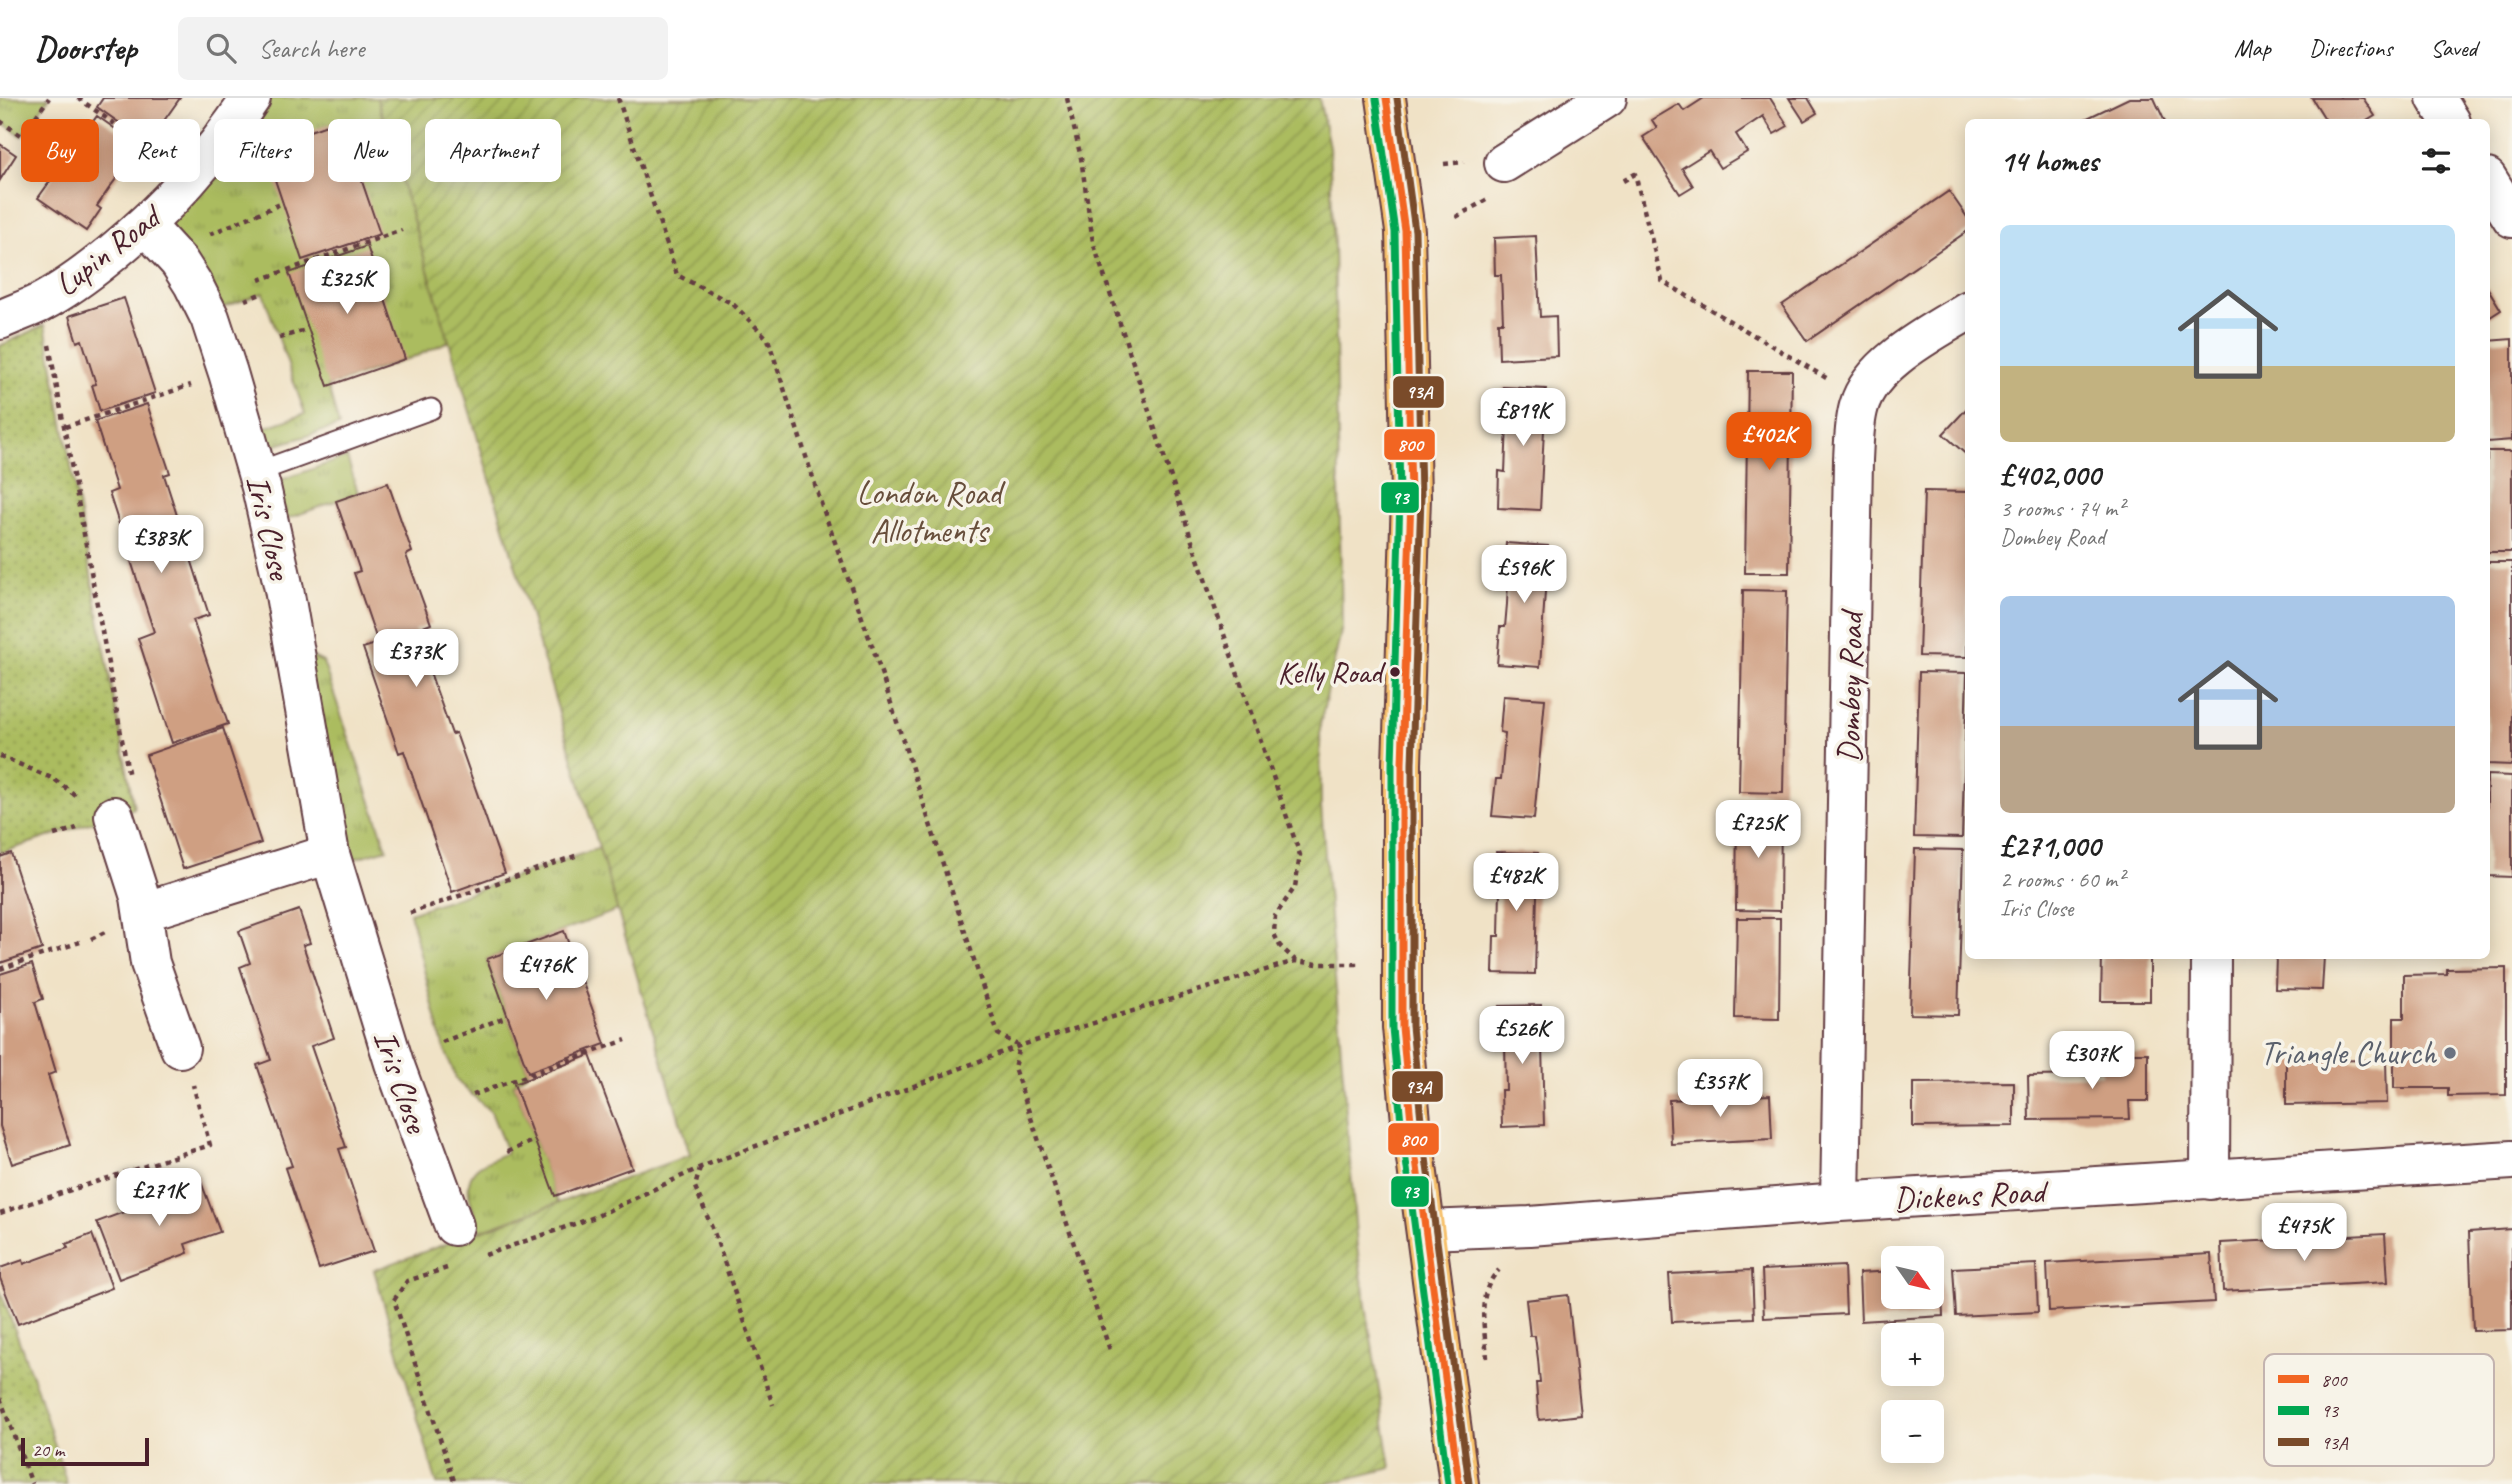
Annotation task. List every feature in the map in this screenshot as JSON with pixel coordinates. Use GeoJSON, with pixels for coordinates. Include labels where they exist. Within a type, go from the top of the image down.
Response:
{"type":"FeatureCollection","features":[{"type":"Feature","properties":{"kind":"main road"},"geometry":{"type":"LineString","coordinates":[[1387,98],[1405,231],[1411,497],[1402,764],[1402,1027],[1411,1121],[1459,1484]]}},
{"type":"Feature","properties":{"kind":"street","name":"Lupin Road"},"geometry":{"type":"LineString","coordinates":[[200,168],[251,98]]}},
{"type":"Feature","properties":{"kind":"street"},"geometry":{"type":"LineString","coordinates":[[1504,163],[1607,98]]}},
{"type":"Feature","properties":{"kind":"street"},"geometry":{"type":"LineString","coordinates":[[2436,98],[2449,119]]}},
{"type":"Feature","properties":{"kind":"street","name":"Lupin Road"},"geometry":{"type":"LineString","coordinates":[[0,320],[41,302],[93,268],[145,225],[188,182]]}},
{"type":"Feature","properties":{"kind":"street"},"geometry":{"type":"LineString","coordinates":[[2490,183],[2512,218]]}},
{"type":"Feature","properties":{"kind":"street","name":"Iris Close"},"geometry":{"type":"LineString","coordinates":[[145,225],[178,262],[194,285],[210,318],[228,373],[257,472],[284,589],[330,854],[394,1063],[454,1226]]}},
{"type":"Feature","properties":{"kind":"street","name":"Dombey Road"},"geometry":{"type":"LineString","coordinates":[[1840,1202],[1853,460],[1856,422],[1863,396],[1875,377],[1895,359],[1965,313]]}},
{"type":"Feature","properties":{"kind":"street"},"geometry":{"type":"LineString","coordinates":[[114,816],[140,897],[150,963],[180,1048]]}},
{"type":"Feature","properties":{"kind":"street"},"geometry":{"type":"LineString","coordinates":[[143,912],[330,854]]}},
{"type":"Feature","properties":{"kind":"street"},"geometry":{"type":"LineString","coordinates":[[2210,1180],[2211,959]]}},
{"type":"Feature","properties":{"kind":"street","name":"Dickens Road"},"geometry":{"type":"LineString","coordinates":[[1426,1230],[1531,1226],[1840,1202],[2512,1160]]}},
{"type":"Feature","properties":{"kind":"lane"},"geometry":{"type":"LineString","coordinates":[[257,472],[431,409]]}},
{"type":"Feature","properties":{"kind":"path"},"geometry":{"type":"LineString","coordinates":[[0,121],[22,136],[49,98]]}},
{"type":"Feature","properties":{"kind":"path"},"geometry":{"type":"LineString","coordinates":[[78,98],[113,123]]}},
{"type":"Feature","properties":{"kind":"path"},"geometry":{"type":"LineString","coordinates":[[618,98],[677,275],[733,304],[768,338],[822,506],[879,667],[998,1034],[1019,1045]]}},
{"type":"Feature","properties":{"kind":"path"},"geometry":{"type":"LineString","coordinates":[[1067,98],[1081,158],[1093,242],[1300,855],[1295,887],[1275,916],[1274,934],[1280,946],[1295,961]]}},
{"type":"Feature","properties":{"kind":"path"},"geometry":{"type":"LineString","coordinates":[[1623,181],[1635,174],[1662,281],[1832,381]]}},
{"type":"Feature","properties":{"kind":"path"},"geometry":{"type":"LineString","coordinates":[[1456,217],[1487,199]]}},
{"type":"Feature","properties":{"kind":"path"},"geometry":{"type":"LineString","coordinates":[[205,236],[283,203]]}},
{"type":"Feature","properties":{"kind":"path"},"geometry":{"type":"LineString","coordinates":[[259,280],[402,230]]}},
{"type":"Feature","properties":{"kind":"path"},"geometry":{"type":"LineString","coordinates":[[279,338],[309,329]]}},
{"type":"Feature","properties":{"kind":"path"},"geometry":{"type":"LineString","coordinates":[[48,338],[130,781]]}},
{"type":"Feature","properties":{"kind":"path"},"geometry":{"type":"LineString","coordinates":[[65,427],[228,373]]}},
{"type":"Feature","properties":{"kind":"path"},"geometry":{"type":"LineString","coordinates":[[0,756],[54,779],[74,794],[114,816]]}},
{"type":"Feature","properties":{"kind":"path"},"geometry":{"type":"LineString","coordinates":[[410,913],[579,855]]}},
{"type":"Feature","properties":{"kind":"path"},"geometry":{"type":"LineString","coordinates":[[0,969],[80,942]]}},
{"type":"Feature","properties":{"kind":"path"},"geometry":{"type":"LineString","coordinates":[[482,1256],[595,1217],[701,1167],[1019,1045],[1295,961],[1318,964],[1401,964]]}},
{"type":"Feature","properties":{"kind":"path"},"geometry":{"type":"LineString","coordinates":[[443,1042],[508,1016]]}},
{"type":"Feature","properties":{"kind":"path"},"geometry":{"type":"LineString","coordinates":[[473,1095],[626,1040]]}},
{"type":"Feature","properties":{"kind":"path"},"geometry":{"type":"LineString","coordinates":[[1019,1045],[1014,1068],[1110,1350]]}},
{"type":"Feature","properties":{"kind":"path"},"geometry":{"type":"LineString","coordinates":[[0,1213],[210,1145],[180,1048]]}},
{"type":"Feature","properties":{"kind":"path"},"geometry":{"type":"LineString","coordinates":[[507,1152],[534,1140]]}},
{"type":"Feature","properties":{"kind":"path"},"geometry":{"type":"LineString","coordinates":[[701,1167],[695,1188],[715,1235],[773,1405]]}},
{"type":"Feature","properties":{"kind":"path"},"geometry":{"type":"LineString","coordinates":[[455,1484],[394,1300],[407,1281],[457,1264]]}},
{"type":"Feature","properties":{"kind":"path"},"geometry":{"type":"LineString","coordinates":[[1488,1367],[1483,1302],[1490,1279],[1505,1265]]}},
{"type":"Feature","properties":{"kind":"path"},"geometry":{"type":"LineString","coordinates":[[0,1398],[32,1484]]}},
{"type":"Feature","properties":{"kind":"green space"},"geometry":{"type":"Polygon","coordinates":[[[0,98],[49,98],[34,119],[21,119],[21,135],[0,121],[0,98]]]}},
{"type":"Feature","properties":{"kind":"green space"},"geometry":{"type":"Polygon","coordinates":[[[251,98],[377,98],[383,119],[328,119],[328,182],[402,182],[449,341],[419,355],[328,386],[339,426],[251,453],[246,434],[305,414],[263,293],[208,313],[179,262],[167,204],[184,182],[200,182],[200,162],[214,145],[214,182],[314,182],[314,119],[234,119],[251,98]]]}},
{"type":"Feature","properties":{"kind":"green space","name":"London Road Allotments"},"geometry":{"type":"Polygon","coordinates":[[[377,98],[1319,98],[1329,147],[1334,246],[1342,627],[1320,725],[1321,806],[1357,1247],[1391,1468],[1326,1484],[437,1484],[374,1270],[690,1155],[402,182],[411,182],[411,119],[383,119],[377,98]]]}},
{"type":"Feature","properties":{"kind":"green space"},"geometry":{"type":"Polygon","coordinates":[[[45,325],[134,808],[0,853],[0,346],[45,325]]]}},
{"type":"Feature","properties":{"kind":"green space"},"geometry":{"type":"Polygon","coordinates":[[[347,457],[358,493],[270,525],[261,487],[347,457]]]}},
{"type":"Feature","properties":{"kind":"green space"},"geometry":{"type":"Polygon","coordinates":[[[294,648],[323,662],[387,849],[333,865],[294,648]]]}},
{"type":"Feature","properties":{"kind":"green space"},"geometry":{"type":"Polygon","coordinates":[[[599,848],[618,910],[487,959],[528,1072],[514,1084],[558,1203],[480,1231],[470,1198],[469,1182],[477,1168],[507,1152],[491,1112],[457,1081],[442,1042],[410,913],[599,848]]]}},
{"type":"Feature","properties":{"kind":"green space"},"geometry":{"type":"Polygon","coordinates":[[[0,1290],[37,1389],[67,1484],[0,1484],[0,1290]]]}},
{"type":"Feature","properties":{"kind":"building"},"geometry":{"type":"Polygon","coordinates":[[[103,98],[180,98],[165,119],[114,119],[97,107],[103,98]]]}},
{"type":"Feature","properties":{"kind":"building"},"geometry":{"type":"Polygon","coordinates":[[[1704,98],[1770,98],[1788,126],[1774,134],[1763,116],[1736,134],[1747,152],[1720,168],[1709,151],[1682,168],[1693,186],[1680,194],[1643,137],[1657,128],[1652,120],[1679,104],[1684,111],[1704,98]]]}},
{"type":"Feature","properties":{"kind":"building"},"geometry":{"type":"Polygon","coordinates":[[[1789,98],[1808,98],[1817,113],[1804,121],[1789,98]]]}},
{"type":"Feature","properties":{"kind":"building"},"geometry":{"type":"Polygon","coordinates":[[[2129,98],[2154,98],[2164,119],[2085,119],[2129,98]]]}},
{"type":"Feature","properties":{"kind":"building"},"geometry":{"type":"Polygon","coordinates":[[[2312,98],[2363,98],[2375,116],[2370,119],[2325,119],[2312,98]]]}},
{"type":"Feature","properties":{"kind":"building"},"geometry":{"type":"Polygon","coordinates":[[[97,116],[113,127],[114,182],[97,206],[101,209],[86,231],[38,198],[50,182],[99,182],[99,119],[95,119],[97,116]]]}},
{"type":"Feature","properties":{"kind":"building"},"geometry":{"type":"Polygon","coordinates":[[[328,125],[328,182],[362,182],[380,234],[302,260],[276,182],[314,182],[314,129],[328,125]]]}},
{"type":"Feature","properties":{"kind":"building"},"geometry":{"type":"Polygon","coordinates":[[[0,144],[16,155],[0,180],[0,144]]]}},
{"type":"Feature","properties":{"kind":"building"},"geometry":{"type":"Polygon","coordinates":[[[1949,191],[1965,214],[1965,233],[1807,341],[1782,305],[1949,191]]]}},
{"type":"Feature","properties":{"kind":"building"},"geometry":{"type":"Polygon","coordinates":[[[1536,236],[1540,317],[1556,316],[1557,356],[1499,359],[1498,322],[1503,322],[1501,275],[1495,275],[1494,238],[1536,236]]]}},
{"type":"Feature","properties":{"kind":"building"},"geometry":{"type":"Polygon","coordinates":[[[367,246],[405,359],[328,386],[289,273],[367,246]]]}},
{"type":"Feature","properties":{"kind":"building"},"geometry":{"type":"Polygon","coordinates":[[[2490,292],[2501,310],[2490,317],[2490,292]]]}},
{"type":"Feature","properties":{"kind":"building"},"geometry":{"type":"Polygon","coordinates":[[[124,298],[155,393],[100,411],[92,385],[96,384],[82,340],[77,342],[69,316],[124,298]]]}},
{"type":"Feature","properties":{"kind":"building"},"geometry":{"type":"Polygon","coordinates":[[[2512,339],[2512,440],[2490,442],[2490,341],[2512,339]]]}},
{"type":"Feature","properties":{"kind":"building"},"geometry":{"type":"Polygon","coordinates":[[[1748,371],[1792,371],[1789,573],[1745,573],[1748,371]]]}},
{"type":"Feature","properties":{"kind":"building"},"geometry":{"type":"Polygon","coordinates":[[[1503,387],[1546,389],[1540,510],[1498,508],[1499,471],[1505,472],[1507,424],[1502,424],[1503,387]]]}},
{"type":"Feature","properties":{"kind":"building"},"geometry":{"type":"Polygon","coordinates":[[[147,404],[170,473],[164,475],[209,615],[193,620],[228,724],[172,743],[138,638],[154,632],[109,493],[117,490],[95,421],[147,404]]]}},
{"type":"Feature","properties":{"kind":"building"},"geometry":{"type":"Polygon","coordinates":[[[1965,410],[1965,453],[1943,434],[1965,410]]]}},
{"type":"Feature","properties":{"kind":"building"},"geometry":{"type":"Polygon","coordinates":[[[2490,451],[2512,451],[2512,552],[2490,552],[2490,451]]]}},
{"type":"Feature","properties":{"kind":"building"},"geometry":{"type":"Polygon","coordinates":[[[388,483],[412,552],[406,555],[431,624],[415,630],[452,734],[456,733],[505,873],[452,892],[404,751],[399,753],[363,648],[378,643],[354,573],[360,571],[336,501],[388,483]]]}},
{"type":"Feature","properties":{"kind":"building"},"geometry":{"type":"Polygon","coordinates":[[[1924,491],[1965,492],[1965,657],[1919,656],[1924,491]]]}},
{"type":"Feature","properties":{"kind":"building"},"geometry":{"type":"Polygon","coordinates":[[[1506,543],[1548,546],[1540,667],[1497,664],[1500,627],[1505,627],[1507,604],[1508,580],[1503,580],[1506,543]]]}},
{"type":"Feature","properties":{"kind":"building"},"geometry":{"type":"Polygon","coordinates":[[[2490,562],[2512,562],[2512,765],[2490,764],[2490,562]]]}},
{"type":"Feature","properties":{"kind":"building"},"geometry":{"type":"Polygon","coordinates":[[[1743,590],[1787,591],[1783,793],[1739,792],[1743,590]]]}},
{"type":"Feature","properties":{"kind":"building"},"geometry":{"type":"Polygon","coordinates":[[[1919,672],[1965,673],[1962,838],[1914,837],[1919,672]]]}},
{"type":"Feature","properties":{"kind":"building"},"geometry":{"type":"Polygon","coordinates":[[[1503,696],[1545,699],[1534,819],[1492,816],[1496,779],[1501,779],[1505,733],[1500,732],[1503,696]]]}},
{"type":"Feature","properties":{"kind":"building"},"geometry":{"type":"Polygon","coordinates":[[[223,728],[261,843],[183,869],[146,755],[223,728]]]}},
{"type":"Feature","properties":{"kind":"building"},"geometry":{"type":"Polygon","coordinates":[[[2490,775],[2512,776],[2512,877],[2490,876],[2490,775]]]}},
{"type":"Feature","properties":{"kind":"building"},"geometry":{"type":"Polygon","coordinates":[[[1737,809],[1781,810],[1780,911],[1736,910],[1737,809]]]}},
{"type":"Feature","properties":{"kind":"building"},"geometry":{"type":"Polygon","coordinates":[[[1915,849],[1963,850],[1958,1015],[1910,1014],[1915,849]]]}},
{"type":"Feature","properties":{"kind":"building"},"geometry":{"type":"Polygon","coordinates":[[[1496,852],[1538,853],[1535,974],[1493,973],[1494,936],[1499,936],[1500,889],[1495,889],[1496,852]]]}},
{"type":"Feature","properties":{"kind":"building"},"geometry":{"type":"Polygon","coordinates":[[[11,853],[42,949],[0,963],[0,857],[11,853]]]}},
{"type":"Feature","properties":{"kind":"building"},"geometry":{"type":"Polygon","coordinates":[[[299,910],[310,943],[303,945],[334,1038],[311,1046],[346,1147],[339,1149],[374,1251],[319,1269],[285,1168],[292,1166],[257,1065],[271,1060],[240,967],[250,963],[239,931],[299,910]]]}},
{"type":"Feature","properties":{"kind":"building"},"geometry":{"type":"Polygon","coordinates":[[[1737,918],[1780,918],[1779,1019],[1735,1018],[1737,918]]]}},
{"type":"Feature","properties":{"kind":"building"},"geometry":{"type":"Polygon","coordinates":[[[564,931],[605,1044],[528,1072],[487,959],[564,931]]]}},
{"type":"Feature","properties":{"kind":"building"},"geometry":{"type":"Polygon","coordinates":[[[2102,959],[2150,959],[2150,1001],[2101,1001],[2102,959]]]}},
{"type":"Feature","properties":{"kind":"building"},"geometry":{"type":"Polygon","coordinates":[[[2276,959],[2324,959],[2322,990],[2275,989],[2276,959]]]}},
{"type":"Feature","properties":{"kind":"building"},"geometry":{"type":"Polygon","coordinates":[[[32,964],[43,999],[35,1002],[56,1072],[48,1075],[70,1145],[12,1164],[0,1126],[0,974],[32,964]]]}},
{"type":"Feature","properties":{"kind":"building","name":"Triangle Church"},"geometry":{"type":"Polygon","coordinates":[[[2506,968],[2506,1095],[2448,1096],[2448,1088],[2394,1088],[2394,1018],[2404,1018],[2404,975],[2447,974],[2447,969],[2506,968]]]}},
{"type":"Feature","properties":{"kind":"building"},"geometry":{"type":"Polygon","coordinates":[[[1541,1005],[1544,1125],[1502,1127],[1501,1090],[1506,1090],[1505,1043],[1500,1043],[1499,1006],[1541,1005]]]}},
{"type":"Feature","properties":{"kind":"building"},"geometry":{"type":"Polygon","coordinates":[[[2101,1053],[2148,1053],[2148,1101],[2129,1101],[2130,1119],[2029,1120],[2028,1076],[2101,1075],[2101,1053]]]}},
{"type":"Feature","properties":{"kind":"building"},"geometry":{"type":"Polygon","coordinates":[[[590,1055],[632,1168],[555,1196],[514,1084],[590,1055]]]}},
{"type":"Feature","properties":{"kind":"building"},"geometry":{"type":"Polygon","coordinates":[[[2386,1060],[2387,1103],[2286,1105],[2286,1061],[2386,1060]]]}},
{"type":"Feature","properties":{"kind":"building"},"geometry":{"type":"Polygon","coordinates":[[[2014,1082],[2014,1126],[1913,1127],[1913,1083],[2014,1082]]]}},
{"type":"Feature","properties":{"kind":"building"},"geometry":{"type":"Polygon","coordinates":[[[1770,1095],[1772,1139],[1671,1144],[1669,1100],[1770,1095]]]}},
{"type":"Feature","properties":{"kind":"building"},"geometry":{"type":"Polygon","coordinates":[[[198,1174],[220,1232],[185,1244],[188,1253],[119,1279],[97,1222],[167,1196],[163,1187],[198,1174]]]}},
{"type":"Feature","properties":{"kind":"building"},"geometry":{"type":"Polygon","coordinates":[[[2512,1229],[2512,1330],[2473,1331],[2469,1232],[2512,1229]]]}},
{"type":"Feature","properties":{"kind":"building"},"geometry":{"type":"Polygon","coordinates":[[[92,1234],[112,1288],[18,1324],[0,1278],[0,1268],[23,1260],[24,1264],[68,1248],[66,1244],[92,1234]]]}},
{"type":"Feature","properties":{"kind":"building"},"geometry":{"type":"Polygon","coordinates":[[[2385,1234],[2388,1282],[2223,1291],[2221,1243],[2385,1234]]]}},
{"type":"Feature","properties":{"kind":"building"},"geometry":{"type":"Polygon","coordinates":[[[2211,1254],[2214,1302],[2049,1311],[2047,1263],[2211,1254]]]}},
{"type":"Feature","properties":{"kind":"building"},"geometry":{"type":"Polygon","coordinates":[[[2036,1264],[2038,1312],[1956,1316],[1953,1268],[2036,1264]]]}},
{"type":"Feature","properties":{"kind":"building"},"geometry":{"type":"Polygon","coordinates":[[[1844,1266],[1846,1314],[1764,1318],[1762,1270],[1844,1266]]]}},
{"type":"Feature","properties":{"kind":"building"},"geometry":{"type":"Polygon","coordinates":[[[1752,1270],[1754,1318],[1672,1322],[1669,1274],[1752,1270]]]}},
{"type":"Feature","properties":{"kind":"building"},"geometry":{"type":"Polygon","coordinates":[[[1881,1272],[1881,1309],[1943,1309],[1943,1316],[1861,1321],[1859,1273],[1881,1272]]]}},
{"type":"Feature","properties":{"kind":"building"},"geometry":{"type":"Polygon","coordinates":[[[1568,1295],[1581,1415],[1539,1420],[1536,1383],[1540,1383],[1538,1359],[1535,1336],[1530,1336],[1526,1300],[1568,1295]]]}},
{"type":"Feature","properties":{"kind":"transit line","name":"800"},"geometry":{"type":"LineString","coordinates":[[1386,98],[1405,231],[1411,497],[1402,764],[1402,1027],[1411,1121],[1459,1484]]}},
{"type":"Feature","properties":{"kind":"transit line","name":"93A"},"geometry":{"type":"LineString","coordinates":[[1397,98],[1415,231],[1421,497],[1412,764],[1412,1026],[1421,1120],[1469,1483]]}},
{"type":"Feature","properties":{"kind":"transit line","name":"93"},"geometry":{"type":"LineString","coordinates":[[1376,99],[1395,232],[1400,497],[1392,764],[1392,1028],[1401,1122],[1448,1484]]}},
{"type":"Feature","properties":{"kind":"place","name":"Kelly Road"},"geometry":{"type":"Point","coordinates":[1395,672]}},
{"type":"Feature","properties":{"kind":"place","name":"Triangle Church"},"geometry":{"type":"Point","coordinates":[2450,1053]}}]}
